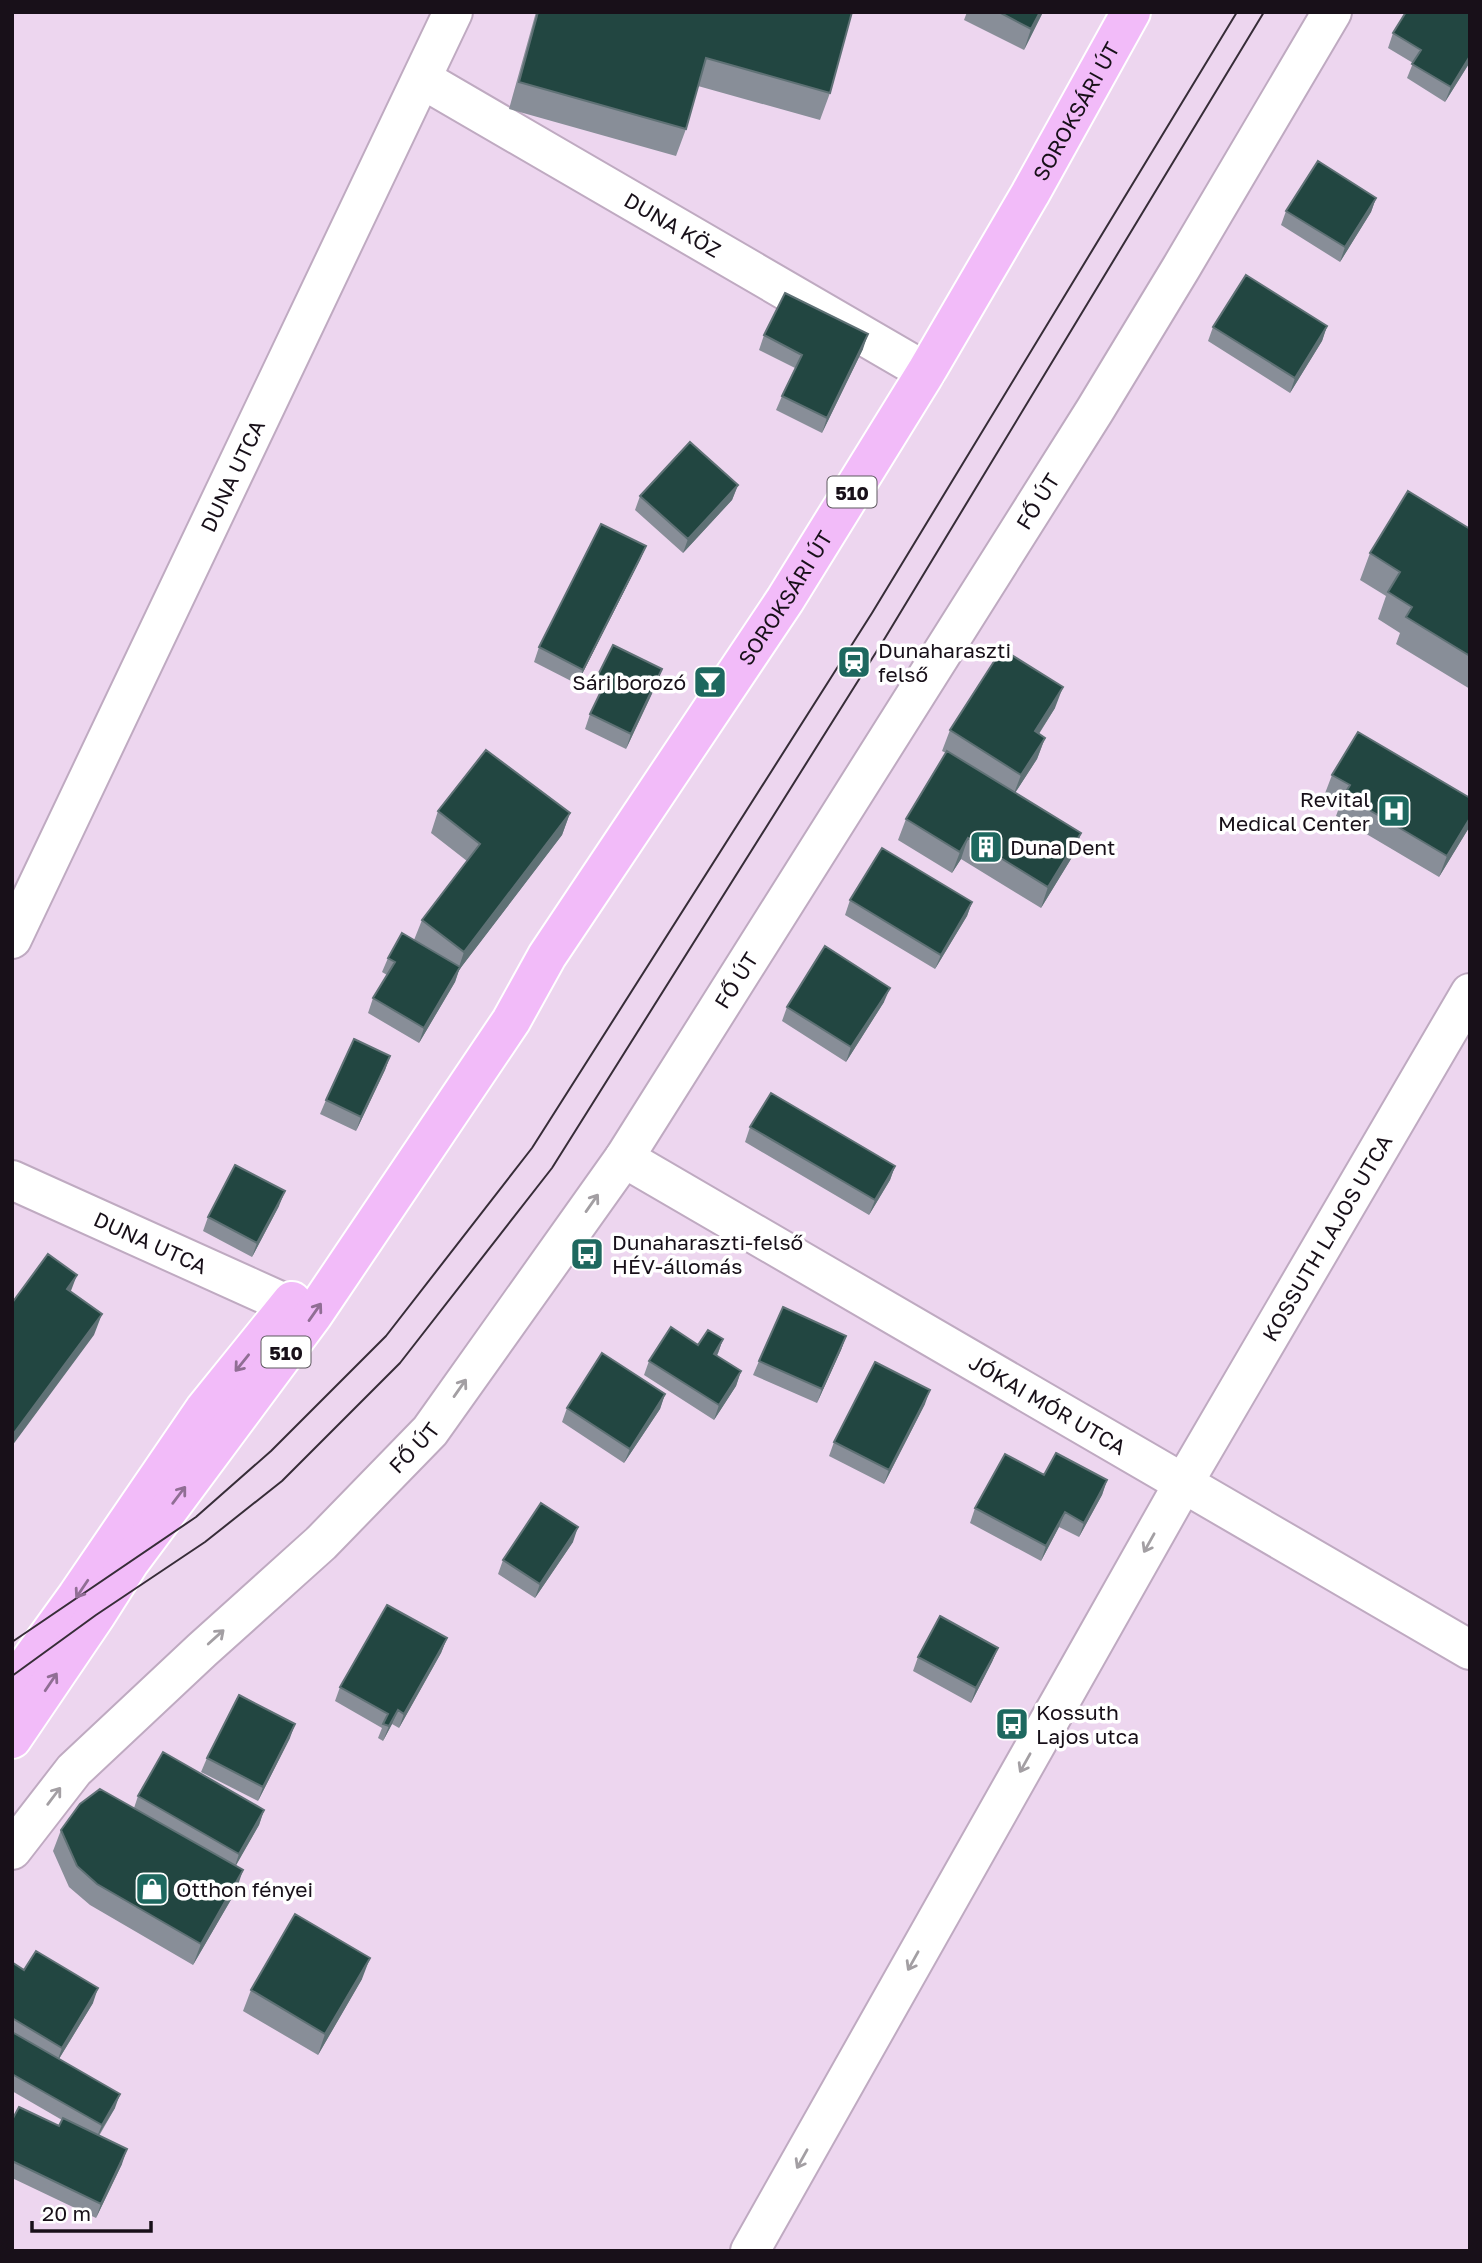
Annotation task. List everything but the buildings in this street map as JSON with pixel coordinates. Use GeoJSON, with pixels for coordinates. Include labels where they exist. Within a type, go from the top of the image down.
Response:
{"type":"FeatureCollection","features":[{"type":"Feature","properties":{"kind":"main road","name":"SOROKSÁRI ÚT"},"geometry":{"type":"LineString","coordinates":[[547,956],[785,600],[926,372],[1030,194],[1131,12]]}},
{"type":"Feature","properties":{"kind":"main road","name":"510"},"geometry":{"type":"LineString","coordinates":[[12,1686],[204,1410],[289,1305],[499,1012],[547,956]]}},
{"type":"Feature","properties":{"kind":"main road","name":"510"},"geometry":{"type":"LineString","coordinates":[[12,1739],[129,1563],[313,1315],[511,1021],[547,956]]}},
{"type":"Feature","properties":{"kind":"street","name":"DUNA UTCA"},"geometry":{"type":"LineString","coordinates":[[12,939],[453,12]]}},
{"type":"Feature","properties":{"kind":"street","name":"FŐ ÚT"},"geometry":{"type":"LineString","coordinates":[[12,1850],[74,1770],[321,1543],[430,1431],[624,1158],[1095,410],[1332,12]]}},
{"type":"Feature","properties":{"kind":"street","name":"DUNA KÖZ"},"geometry":{"type":"LineString","coordinates":[[422,79],[926,372]]}},
{"type":"Feature","properties":{"kind":"street","name":"KOSSUTH LAJOS UTCA"},"geometry":{"type":"LineString","coordinates":[[750,2251],[1183,1484],[1470,993]]}},
{"type":"Feature","properties":{"kind":"street","name":"JÓKAI MÓR UTCA"},"geometry":{"type":"LineString","coordinates":[[624,1158],[1470,1650]]}},
{"type":"Feature","properties":{"kind":"street","name":"DUNA UTCA"},"geometry":{"type":"LineString","coordinates":[[12,1180],[289,1305]]}},
{"type":"Feature","properties":{"kind":"tram line"},"geometry":{"type":"LineString","coordinates":[[12,1642],[196,1517],[271,1451],[386,1336],[532,1148],[872,613],[1237,12]]}},
{"type":"Feature","properties":{"kind":"tram line"},"geometry":{"type":"LineString","coordinates":[[12,1676],[96,1615],[205,1542],[282,1481],[400,1363],[552,1168],[885,638],[1264,12]]}},
{"type":"Feature","properties":{"kind":"place","name":"Dunaharaszti felső"},"geometry":{"type":"Point","coordinates":[854,662]}},
{"type":"Feature","properties":{"kind":"place","name":"Sári borozó"},"geometry":{"type":"Point","coordinates":[710,682]}},
{"type":"Feature","properties":{"kind":"place","name":"Revital Medical Center"},"geometry":{"type":"Point","coordinates":[1394,811]}},
{"type":"Feature","properties":{"kind":"place","name":"Duna Dent"},"geometry":{"type":"Point","coordinates":[986,847]}},
{"type":"Feature","properties":{"kind":"place","name":"Dunaharaszti-felső HÉV-állomás"},"geometry":{"type":"Point","coordinates":[587,1254]}},
{"type":"Feature","properties":{"kind":"place","name":"Kossuth Lajos utca"},"geometry":{"type":"Point","coordinates":[1012,1724]}},
{"type":"Feature","properties":{"kind":"place","name":"Otthon fényei"},"geometry":{"type":"Point","coordinates":[152,1889]}}]}
